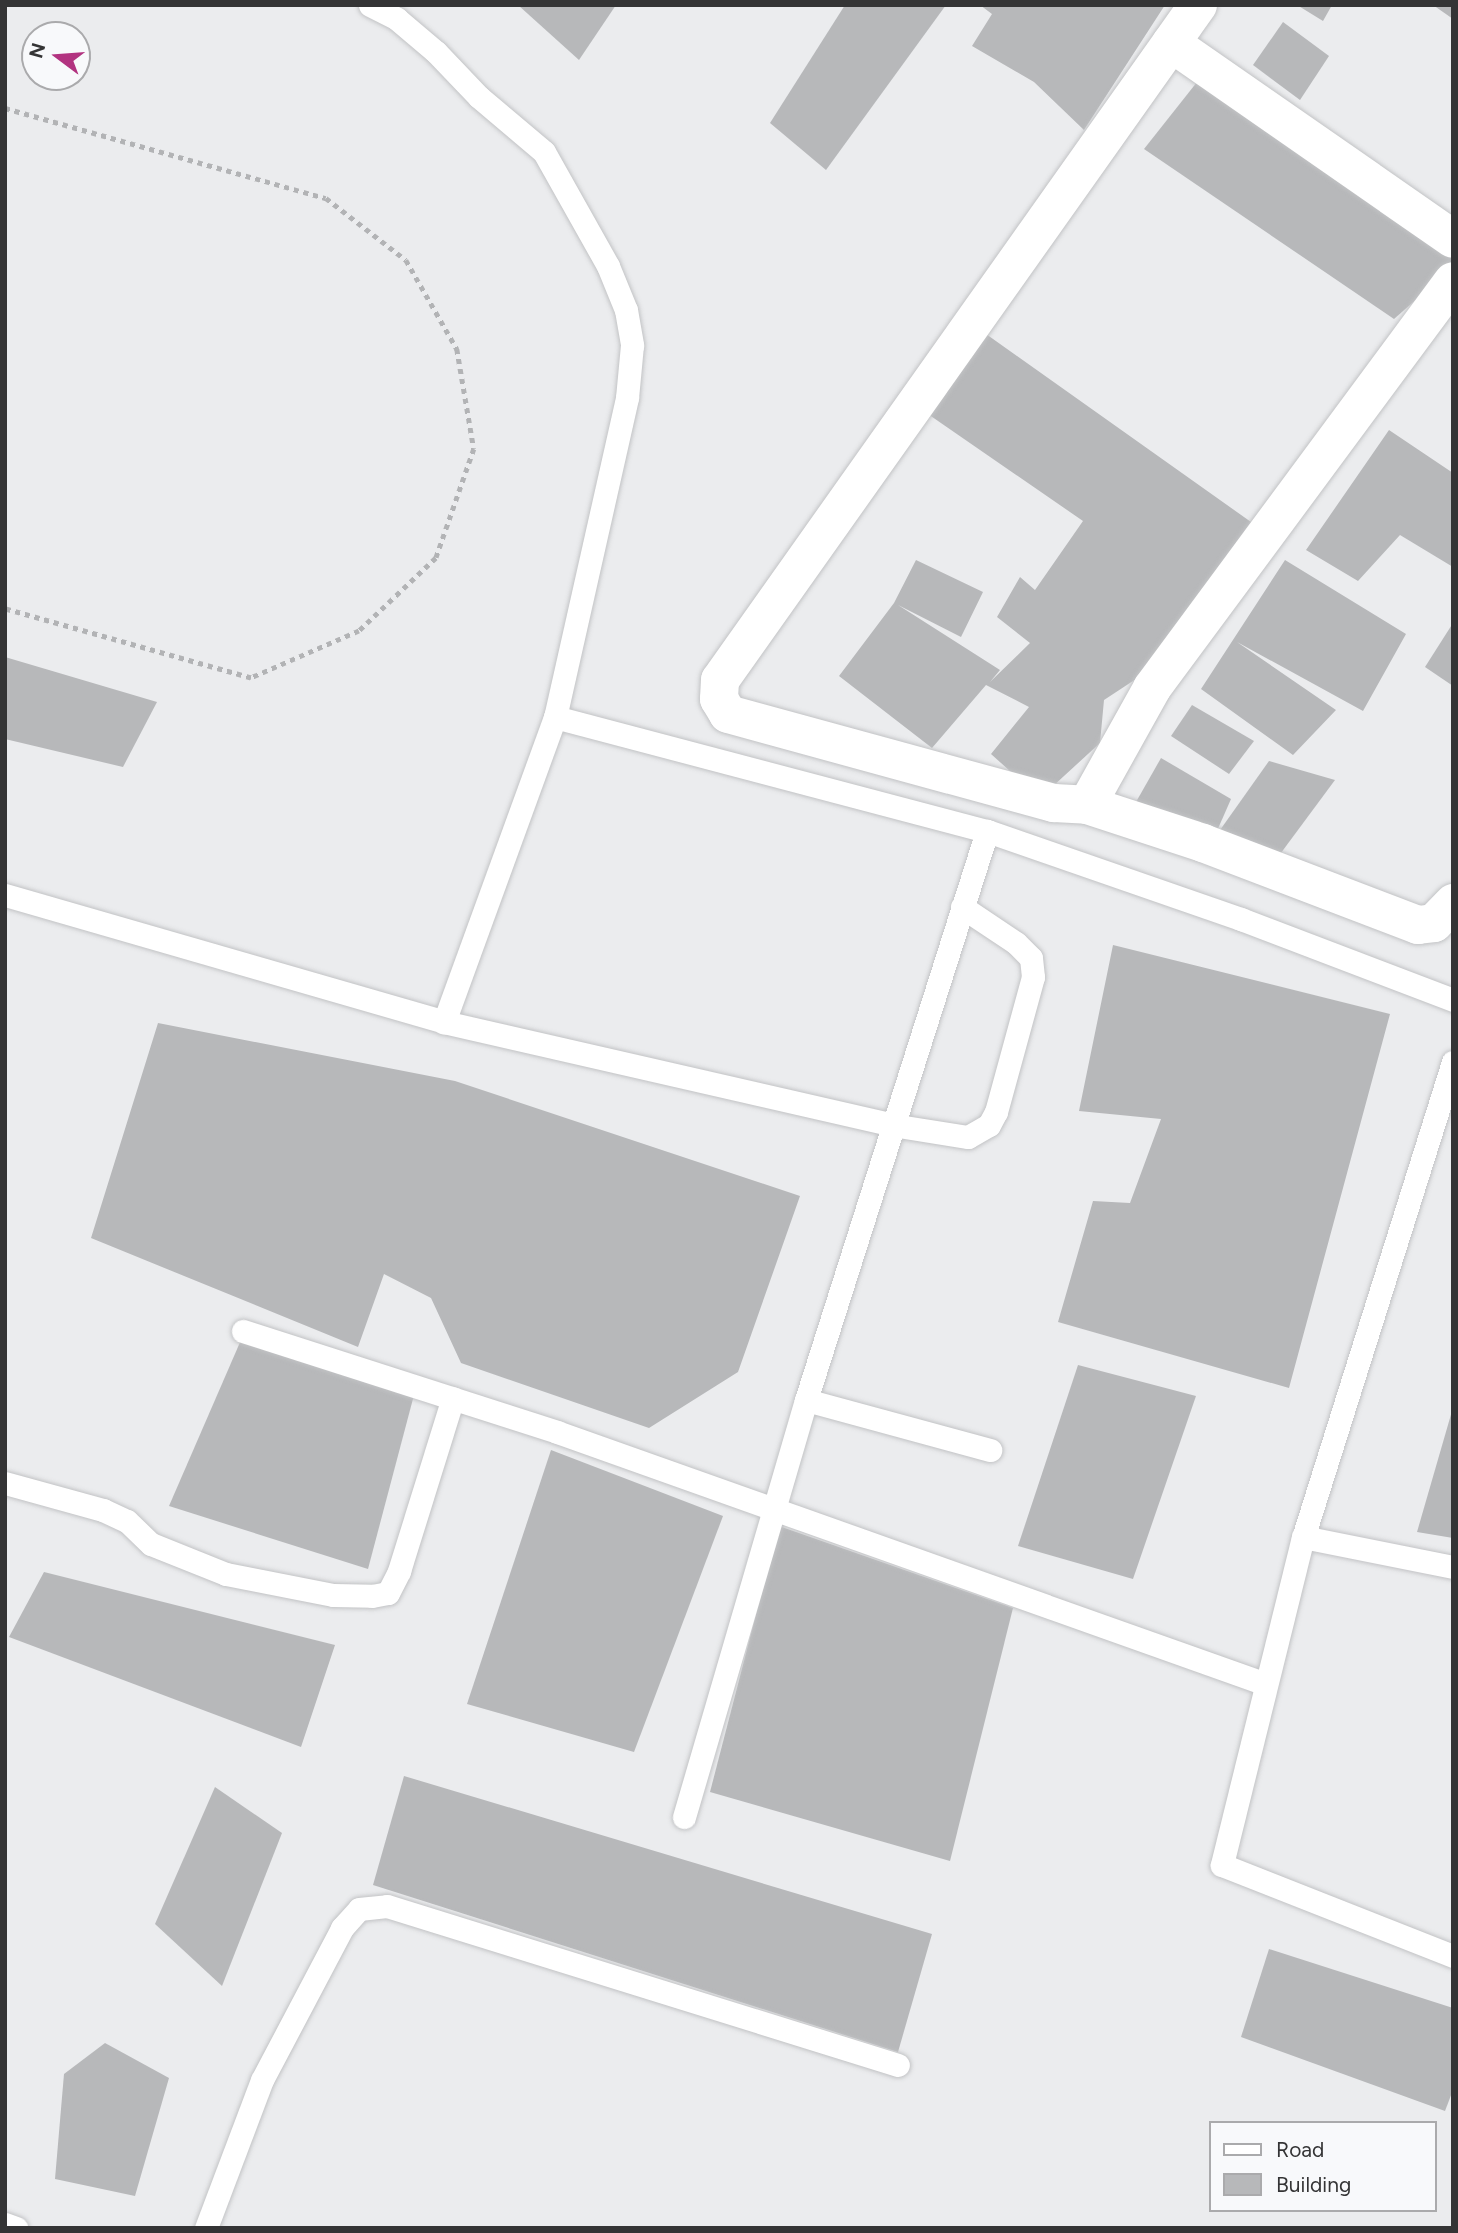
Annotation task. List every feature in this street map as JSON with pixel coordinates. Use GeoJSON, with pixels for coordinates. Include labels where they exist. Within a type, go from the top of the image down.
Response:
{"type":"FeatureCollection","features":[{"type":"Feature","properties":{"kind":"street"},"geometry":{"type":"LineString","coordinates":[[1198,5],[720,680],[719,699],[728,714],[1054,803],[1087,805],[1203,843],[1418,925],[1434,923],[1453,903]]}},
{"type":"Feature","properties":{"kind":"street"},"geometry":{"type":"LineString","coordinates":[[1171,43],[1453,239]]}},
{"type":"Feature","properties":{"kind":"street"},"geometry":{"type":"LineString","coordinates":[[1087,805],[1152,688],[1453,281]]}},
{"type":"Feature","properties":{"kind":"lane"},"geometry":{"type":"LineString","coordinates":[[370,5],[397,19],[544,152],[608,266],[626,310],[632,345],[627,398],[555,717],[444,1023]]}},
{"type":"Feature","properties":{"kind":"lane"},"geometry":{"type":"LineString","coordinates":[[555,717],[987,831],[1241,919],[1453,1000]]}},
{"type":"Feature","properties":{"kind":"lane"},"geometry":{"type":"LineString","coordinates":[[684,1816],[776,1512],[806,1400],[987,831]]}},
{"type":"Feature","properties":{"kind":"lane"},"geometry":{"type":"LineString","coordinates":[[5,895],[444,1023],[892,1125],[968,1137],[989,1125],[996,1112],[1030,1001],[1031,958],[962,907]]}},
{"type":"Feature","properties":{"kind":"lane"},"geometry":{"type":"LineString","coordinates":[[1453,1062],[1303,1538],[1222,1865],[1453,1956]]}},
{"type":"Feature","properties":{"kind":"lane"},"geometry":{"type":"LineString","coordinates":[[243,1331],[453,1398],[1266,1684]]}},
{"type":"Feature","properties":{"kind":"lane"},"geometry":{"type":"LineString","coordinates":[[5,1483],[103,1510],[127,1521],[151,1544],[226,1574],[333,1595],[372,1596],[388,1593],[399,1571],[453,1398]]}},
{"type":"Feature","properties":{"kind":"lane"},"geometry":{"type":"LineString","coordinates":[[806,1400],[990,1450]]}},
{"type":"Feature","properties":{"kind":"lane"},"geometry":{"type":"LineString","coordinates":[[1303,1538],[1453,1567]]}},
{"type":"Feature","properties":{"kind":"lane"},"geometry":{"type":"LineString","coordinates":[[206,2228],[262,2080],[342,1928],[359,1909],[387,1906],[898,2065]]}},
{"type":"Feature","properties":{"kind":"lane"},"geometry":{"type":"LineString","coordinates":[[5,2224],[16,2228]]}},
{"type":"Feature","properties":{"kind":"path"},"geometry":{"type":"LineString","coordinates":[[5,108],[326,198],[406,260],[457,349],[474,449],[436,558],[359,631],[251,677],[5,609]]}},
{"type":"Feature","properties":{"kind":"building"},"geometry":{"type":"Polygon","coordinates":[[[518,5],[616,5],[579,60],[518,5]]]}},
{"type":"Feature","properties":{"kind":"building"},"geometry":{"type":"Polygon","coordinates":[[[845,5],[946,5],[826,170],[770,123],[845,5]]]}},
{"type":"Feature","properties":{"kind":"building"},"geometry":{"type":"Polygon","coordinates":[[[980,5],[1165,5],[1084,130],[1034,82],[972,46],[992,14],[980,5]]]}},
{"type":"Feature","properties":{"kind":"building"},"geometry":{"type":"Polygon","coordinates":[[[1297,5],[1332,5],[1323,21],[1297,5]]]}},
{"type":"Feature","properties":{"kind":"building"},"geometry":{"type":"Polygon","coordinates":[[[1433,5],[1453,5],[1453,19],[1433,5]]]}},
{"type":"Feature","properties":{"kind":"building"},"geometry":{"type":"Polygon","coordinates":[[[1283,22],[1329,56],[1300,100],[1253,65],[1283,22]]]}},
{"type":"Feature","properties":{"kind":"building"},"geometry":{"type":"Polygon","coordinates":[[[1201,77],[1453,251],[1453,267],[1394,319],[1144,149],[1201,77]]]}},
{"type":"Feature","properties":{"kind":"building"},"geometry":{"type":"Polygon","coordinates":[[[979,329],[1251,522],[1136,679],[1104,700],[1100,743],[1040,798],[991,754],[1029,707],[986,685],[932,748],[839,676],[894,603],[916,560],[983,592],[961,637],[898,605],[1000,670],[990,682],[1030,643],[997,617],[1020,577],[1035,590],[1083,521],[925,412],[979,329]]]}},
{"type":"Feature","properties":{"kind":"building"},"geometry":{"type":"Polygon","coordinates":[[[1389,430],[1453,473],[1453,567],[1400,535],[1358,581],[1306,550],[1389,430]]]}},
{"type":"Feature","properties":{"kind":"building"},"geometry":{"type":"Polygon","coordinates":[[[1285,560],[1406,634],[1363,711],[1237,642],[1336,710],[1293,755],[1201,689],[1285,560]]]}},
{"type":"Feature","properties":{"kind":"building"},"geometry":{"type":"Polygon","coordinates":[[[1453,623],[1453,686],[1425,667],[1453,623]]]}},
{"type":"Feature","properties":{"kind":"building"},"geometry":{"type":"Polygon","coordinates":[[[5,657],[157,702],[123,767],[5,739],[5,657]]]}},
{"type":"Feature","properties":{"kind":"building"},"geometry":{"type":"Polygon","coordinates":[[[1192,705],[1254,741],[1229,774],[1171,736],[1192,705]]]}},
{"type":"Feature","properties":{"kind":"building"},"geometry":{"type":"Polygon","coordinates":[[[1161,758],[1231,799],[1213,840],[1136,802],[1161,758]]]}},
{"type":"Feature","properties":{"kind":"building"},"geometry":{"type":"Polygon","coordinates":[[[1269,761],[1335,780],[1275,861],[1213,840],[1269,761]]]}},
{"type":"Feature","properties":{"kind":"building"},"geometry":{"type":"Polygon","coordinates":[[[1113,945],[1390,1014],[1289,1388],[1058,1322],[1093,1201],[1130,1203],[1161,1119],[1079,1111],[1113,945]]]}},
{"type":"Feature","properties":{"kind":"building"},"geometry":{"type":"Polygon","coordinates":[[[158,1023],[455,1081],[800,1196],[738,1372],[649,1428],[461,1363],[431,1298],[384,1274],[358,1347],[91,1238],[158,1023]]]}},
{"type":"Feature","properties":{"kind":"building"},"geometry":{"type":"Polygon","coordinates":[[[241,1340],[414,1395],[368,1569],[169,1506],[241,1340]]]}},
{"type":"Feature","properties":{"kind":"building"},"geometry":{"type":"Polygon","coordinates":[[[1078,1365],[1196,1396],[1133,1579],[1018,1546],[1078,1365]]]}},
{"type":"Feature","properties":{"kind":"building"},"geometry":{"type":"Polygon","coordinates":[[[1453,1411],[1453,1538],[1417,1532],[1453,1411]]]}},
{"type":"Feature","properties":{"kind":"building"},"geometry":{"type":"Polygon","coordinates":[[[551,1450],[723,1516],[634,1752],[467,1704],[551,1450]]]}},
{"type":"Feature","properties":{"kind":"building"},"geometry":{"type":"Polygon","coordinates":[[[779,1526],[1013,1608],[950,1861],[710,1792],[779,1526]]]}},
{"type":"Feature","properties":{"kind":"building"},"geometry":{"type":"Polygon","coordinates":[[[44,1572],[335,1645],[301,1747],[9,1637],[44,1572]]]}},
{"type":"Feature","properties":{"kind":"building"},"geometry":{"type":"Polygon","coordinates":[[[404,1776],[932,1934],[898,2052],[373,1885],[404,1776]]]}},
{"type":"Feature","properties":{"kind":"building"},"geometry":{"type":"Polygon","coordinates":[[[215,1787],[282,1833],[222,1986],[155,1924],[215,1787]]]}},
{"type":"Feature","properties":{"kind":"building"},"geometry":{"type":"Polygon","coordinates":[[[1269,1949],[1453,2008],[1453,2090],[1445,2111],[1241,2037],[1269,1949]]]}},
{"type":"Feature","properties":{"kind":"building"},"geometry":{"type":"Polygon","coordinates":[[[105,2043],[169,2078],[135,2196],[55,2179],[64,2074],[105,2043]]]}}]}
